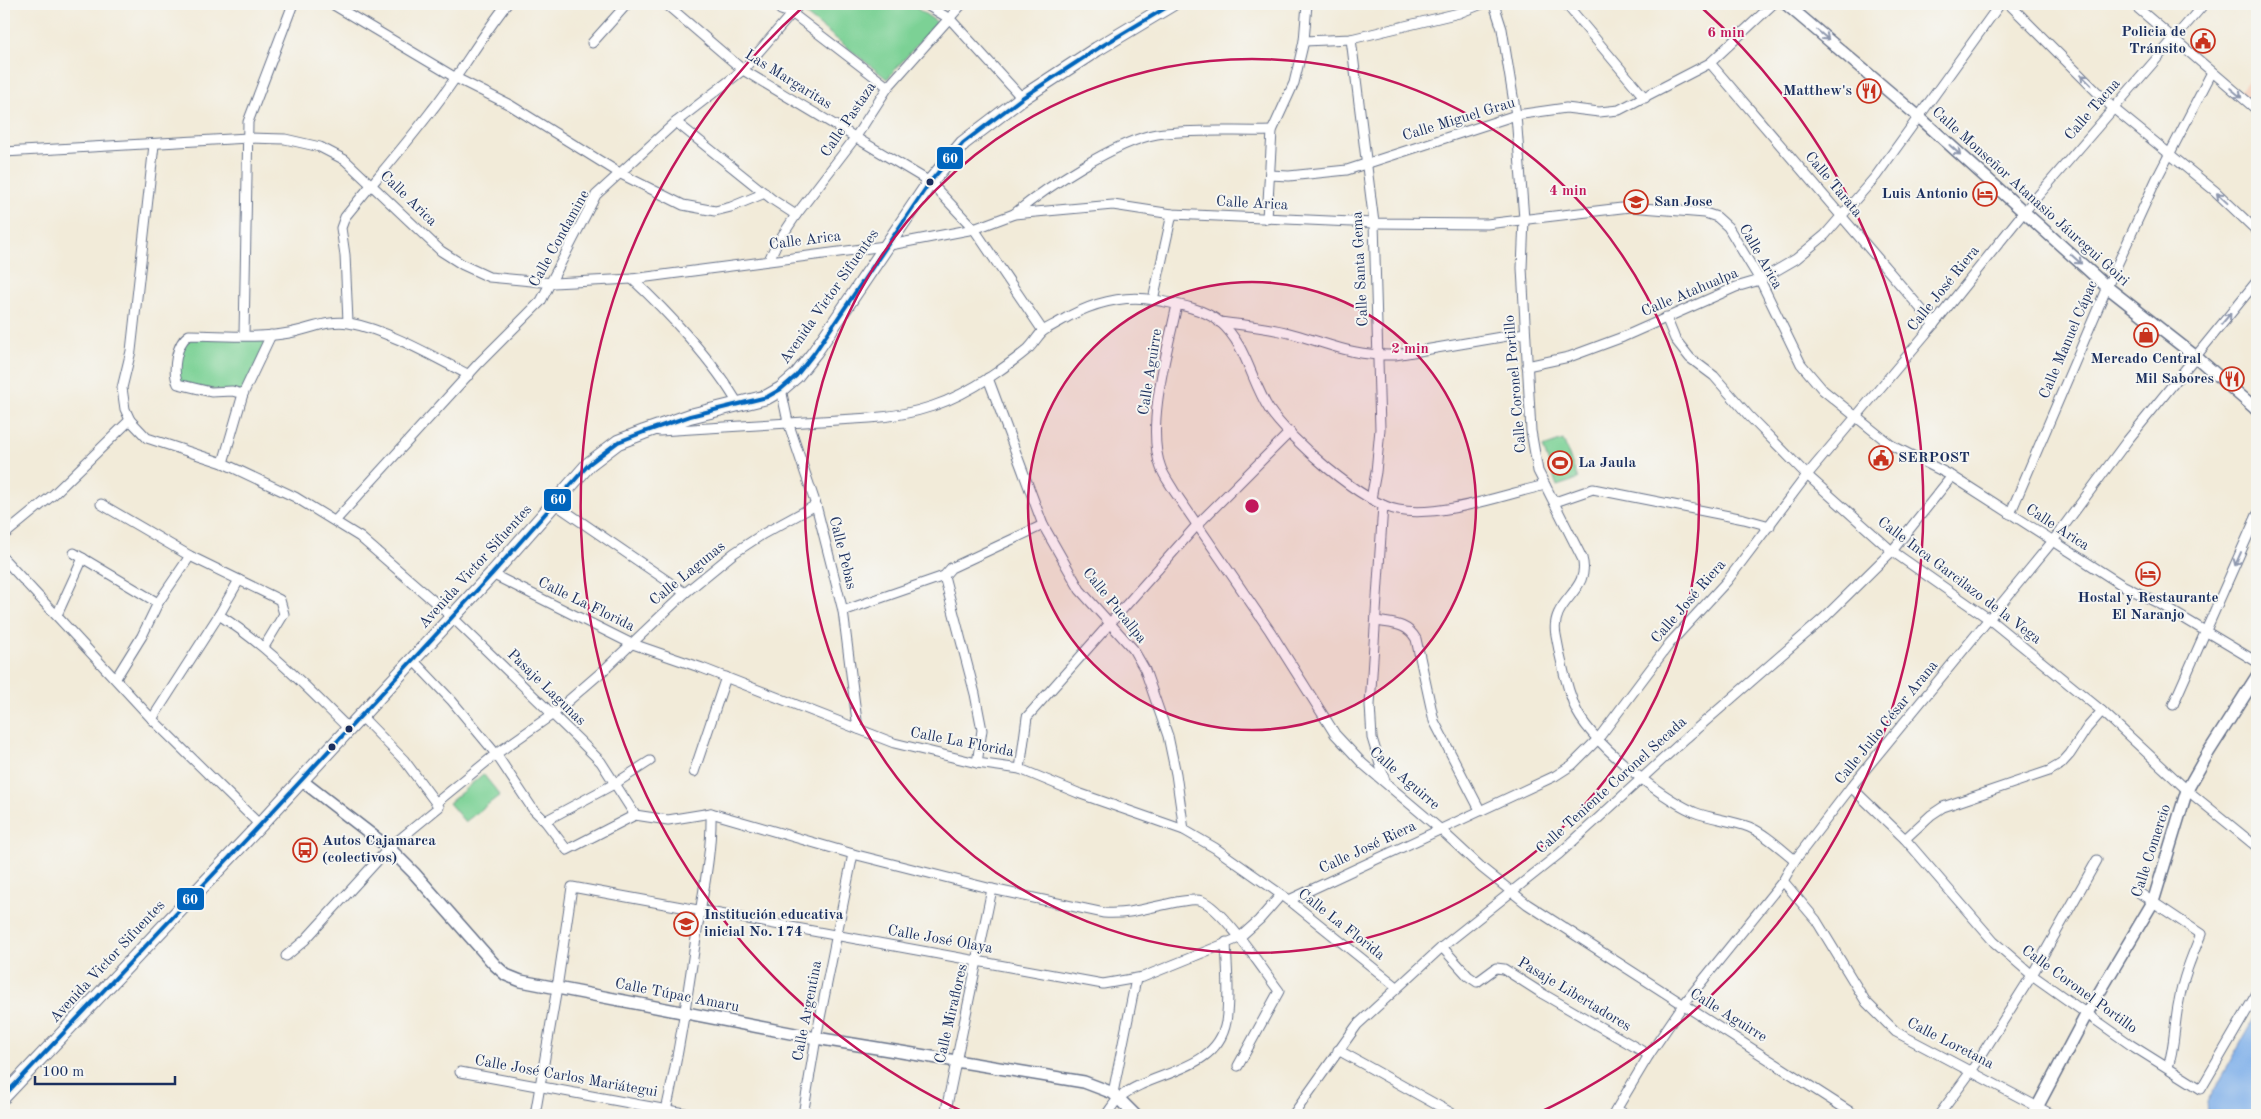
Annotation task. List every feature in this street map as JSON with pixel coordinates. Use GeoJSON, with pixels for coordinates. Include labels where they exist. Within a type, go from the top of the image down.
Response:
{"type":"FeatureCollection","features":[{"type":"Feature","properties":{"kind":"highway","name":"Avenida Victor Sifuentes"},"geometry":{"type":"LineString","coordinates":[[4,1096],[260,825],[360,714],[413,660],[589,464],[618,442],[690,416],[766,397],[781,390],[796,376],[815,352],[930,182],[963,143],[1022,98],[1097,49],[1172,4]]}},
{"type":"Feature","properties":{"kind":"street"},"geometry":{"type":"LineString","coordinates":[[244,335],[248,122],[293,4]]}},
{"type":"Feature","properties":{"kind":"street"},"geometry":{"type":"LineString","coordinates":[[332,4],[456,78],[510,105],[621,174],[683,206],[715,211],[731,207],[764,193]]}},
{"type":"Feature","properties":{"kind":"street"},"geometry":{"type":"LineString","coordinates":[[348,322],[346,255],[341,228],[345,217],[456,78],[485,31],[507,4]]}},
{"type":"Feature","properties":{"kind":"street"},"geometry":{"type":"LineString","coordinates":[[592,43],[627,4]]}},
{"type":"Feature","properties":{"kind":"street","name":"Las Margaritas"},"geometry":{"type":"LineString","coordinates":[[666,4],[743,70],[930,182],[974,230],[1043,331]]}},
{"type":"Feature","properties":{"kind":"street"},"geometry":{"type":"LineString","coordinates":[[775,4],[781,10],[792,14],[888,87]]}},
{"type":"Feature","properties":{"kind":"street","name":"Calle Condamine"},"geometry":{"type":"LineString","coordinates":[[335,521],[469,375],[541,302],[553,283],[596,195],[676,122],[743,70],[800,4]]}},
{"type":"Feature","properties":{"kind":"street"},"geometry":{"type":"LineString","coordinates":[[925,4],[950,19],[1022,98]]}},
{"type":"Feature","properties":{"kind":"street","name":"Calle Pastaza"},"geometry":{"type":"LineString","coordinates":[[769,260],[776,245],[796,215],[855,138],[888,87],[962,4]]}},
{"type":"Feature","properties":{"kind":"street"},"geometry":{"type":"LineString","coordinates":[[1267,219],[1272,131],[1294,83],[1304,41],[1307,4]]}},
{"type":"Feature","properties":{"kind":"street"},"geometry":{"type":"LineString","coordinates":[[1304,41],[1351,39],[1459,13],[1482,4]]}},
{"type":"Feature","properties":{"kind":"street","name":"Calle Coronel Portillo"},"geometry":{"type":"LineString","coordinates":[[1494,4],[1502,29],[1516,115],[1524,220],[1522,268],[1531,431],[1538,471],[1555,502],[1585,568],[1584,577],[1576,590],[1559,608],[1555,624],[1574,705],[1581,718],[1598,739],[1642,779],[1673,801],[1696,812],[1750,828],[1795,860]]}},
{"type":"Feature","properties":{"kind":"street"},"geometry":{"type":"LineString","coordinates":[[1566,4],[1645,98]]}},
{"type":"Feature","properties":{"kind":"street","name":"Calle Miguel Grau"},"geometry":{"type":"LineString","coordinates":[[1270,175],[1288,176],[1347,170],[1516,115],[1566,108],[1599,112],[1619,110],[1710,63],[1773,4]]}},
{"type":"Feature","properties":{"kind":"street","name":"Calle Monseñor Atanasio Jáuregui Goiri"},"geometry":{"type":"LineString","coordinates":[[1786,4],[1919,118],[2107,287],[2195,356],[2257,410]]}},
{"type":"Feature","properties":{"kind":"street","name":"Calle Atahualpa"},"geometry":{"type":"LineString","coordinates":[[1527,366],[1569,357],[1736,287],[1760,280],[1796,259],[1825,235],[1876,176],[2000,4]]}},
{"type":"Feature","properties":{"kind":"street"},"geometry":{"type":"LineString","coordinates":[[2009,4],[2113,108],[2215,191],[2257,231]]}},
{"type":"Feature","properties":{"kind":"street"},"geometry":{"type":"LineString","coordinates":[[2133,4],[2257,110]]}},
{"type":"Feature","properties":{"kind":"street","name":"Calle Tacna"},"geometry":{"type":"LineString","coordinates":[[2023,213],[2204,4]]}},
{"type":"Feature","properties":{"kind":"street","name":"Calle Santa Gema"},"geometry":{"type":"LineString","coordinates":[[1351,39],[1374,223],[1380,429],[1376,472],[1370,499]]}},
{"type":"Feature","properties":{"kind":"street","name":"Calle Tarata"},"geometry":{"type":"LineString","coordinates":[[1710,63],[1934,324]]}},
{"type":"Feature","properties":{"kind":"street","name":"Calle Manuel Cápac"},"geometry":{"type":"LineString","coordinates":[[2010,514],[2107,287],[2170,154],[2212,72]]}},
{"type":"Feature","properties":{"kind":"street"},"geometry":{"type":"LineString","coordinates":[[676,122],[764,193],[796,215]]}},
{"type":"Feature","properties":{"kind":"street"},"geometry":{"type":"LineString","coordinates":[[1014,214],[1040,194],[1098,158],[1130,141],[1157,134],[1272,131]]}},
{"type":"Feature","properties":{"kind":"street","name":"Calle Arica"},"geometry":{"type":"LineString","coordinates":[[4,152],[121,145],[154,146],[248,138],[285,139],[320,148],[345,160],[372,183],[441,251],[463,265],[488,277],[553,283],[632,279],[885,246],[974,230],[1014,214],[1113,205],[1172,214],[1374,223],[1487,224],[1630,207],[1705,213],[1717,217],[1728,228],[1760,280],[1800,364],[1823,390],[1891,445],[1952,476],[2052,542],[2257,662]]}},
{"type":"Feature","properties":{"kind":"street"},"geometry":{"type":"LineString","coordinates":[[4,536],[54,494],[130,420],[125,409],[122,388],[132,351],[154,146]]}},
{"type":"Feature","properties":{"kind":"street","name":"Calle José Riera"},"geometry":{"type":"LineString","coordinates":[[1285,897],[1441,830],[1555,776],[1572,765],[1598,739],[1670,643],[1727,581],[1807,475],[1934,324],[2023,213]]}},
{"type":"Feature","properties":{"kind":"street"},"geometry":{"type":"LineString","coordinates":[[1153,300],[1172,214]]}},
{"type":"Feature","properties":{"kind":"street"},"geometry":{"type":"LineString","coordinates":[[632,279],[652,297],[697,349],[727,386],[738,404]]}},
{"type":"Feature","properties":{"kind":"street","name":"Calle Julio César Arana"},"geometry":{"type":"LineString","coordinates":[[1615,1113],[1649,1055],[1683,1005],[1783,881],[1795,860],[1851,787],[2052,542],[2195,356],[2257,281]]}},
{"type":"Feature","properties":{"kind":"street"},"geometry":{"type":"LineString","coordinates":[[644,432],[902,416],[924,411],[988,378],[1029,347],[1043,331],[1081,309],[1101,301],[1153,300],[1203,312],[1220,322],[1292,334],[1335,348],[1378,355],[1395,355],[1525,332]]}},
{"type":"Feature","properties":{"kind":"street","name":"Calle Aguirre"},"geometry":{"type":"LineString","coordinates":[[1177,305],[1156,415],[1157,449],[1160,467],[1174,491],[1270,631],[1334,734],[1363,764],[1511,891],[1683,1005],[1855,1115]]}},
{"type":"Feature","properties":{"kind":"street","name":"Calle Inca Garcilazo de la Vega"},"geometry":{"type":"LineString","coordinates":[[1666,317],[1675,339],[1690,358],[1714,376],[1749,416],[1807,475],[1892,551],[1989,619],[2102,711],[2187,790],[2257,847]]}},
{"type":"Feature","properties":{"kind":"street"},"geometry":{"type":"LineString","coordinates":[[243,394],[232,391],[211,392],[178,384],[175,376],[179,348],[188,336],[271,336],[326,324],[348,322],[417,348],[469,375]]}},
{"type":"Feature","properties":{"kind":"street"},"geometry":{"type":"LineString","coordinates":[[1220,322],[1243,354],[1255,383],[1270,410],[1290,432],[1345,482],[1370,499],[1398,510],[1439,509],[1467,505],[1544,485]]}},
{"type":"Feature","properties":{"kind":"street"},"geometry":{"type":"LineString","coordinates":[[223,463],[243,394],[271,336]]}},
{"type":"Feature","properties":{"kind":"street","name":"Calle Pucallpa"},"geometry":{"type":"LineString","coordinates":[[988,378],[1043,525],[1080,590],[1133,650],[1145,670],[1168,736],[1176,774],[1184,830]]}},
{"type":"Feature","properties":{"kind":"street","name":"Calle Pebas"},"geometry":{"type":"LineString","coordinates":[[781,390],[788,422],[816,505],[843,611],[858,729]]}},
{"type":"Feature","properties":{"kind":"street","name":"Pasaje Lagunas"},"geometry":{"type":"LineString","coordinates":[[130,420],[147,438],[223,463],[295,497],[360,537],[452,617],[601,762],[635,815]]}},
{"type":"Feature","properties":{"kind":"street"},"geometry":{"type":"LineString","coordinates":[[1020,769],[1028,717],[1198,524],[1290,432]]}},
{"type":"Feature","properties":{"kind":"street","name":"Calle Teniente Coronel Secada"},"geometry":{"type":"LineString","coordinates":[[1293,1115],[1357,1025],[1442,947],[1560,854],[1824,618],[1892,551],[1952,476]]}},
{"type":"Feature","properties":{"kind":"street"},"geometry":{"type":"LineString","coordinates":[[1555,502],[1594,489],[1744,519],[1770,526]]}},
{"type":"Feature","properties":{"kind":"street"},"geometry":{"type":"LineString","coordinates":[[101,504],[190,556],[272,595],[283,604],[284,614],[264,647]]}},
{"type":"Feature","properties":{"kind":"street"},"geometry":{"type":"LineString","coordinates":[[554,504],[684,593]]}},
{"type":"Feature","properties":{"kind":"street","name":"Calle Lagunas"},"geometry":{"type":"LineString","coordinates":[[438,804],[496,754],[553,714],[684,593],[756,539],[816,505]]}},
{"type":"Feature","properties":{"kind":"street"},"geometry":{"type":"LineString","coordinates":[[1383,505],[1371,721],[1374,746],[1386,783]]}},
{"type":"Feature","properties":{"kind":"street"},"geometry":{"type":"LineString","coordinates":[[2173,704],[2257,515]]}},
{"type":"Feature","properties":{"kind":"street"},"geometry":{"type":"LineString","coordinates":[[843,611],[944,576],[951,568],[1043,525]]}},
{"type":"Feature","properties":{"kind":"street"},"geometry":{"type":"LineString","coordinates":[[74,552],[158,603]]}},
{"type":"Feature","properties":{"kind":"street"},"geometry":{"type":"LineString","coordinates":[[116,678],[142,636],[158,603],[190,556]]}},
{"type":"Feature","properties":{"kind":"street"},"geometry":{"type":"LineString","coordinates":[[4,558],[152,719],[260,825]]}},
{"type":"Feature","properties":{"kind":"street"},"geometry":{"type":"LineString","coordinates":[[57,615],[83,558]]}},
{"type":"Feature","properties":{"kind":"street","name":"Calle La Florida"},"geometry":{"type":"LineString","coordinates":[[492,574],[630,643],[894,743],[977,763],[1020,769],[1078,793],[1184,830],[1215,848],[1285,897],[1397,987]]}},
{"type":"Feature","properties":{"kind":"street"},"geometry":{"type":"LineString","coordinates":[[944,576],[976,694],[982,730],[977,763]]}},
{"type":"Feature","properties":{"kind":"street"},"geometry":{"type":"LineString","coordinates":[[152,719],[219,615],[239,580]]}},
{"type":"Feature","properties":{"kind":"street"},"geometry":{"type":"LineString","coordinates":[[219,615],[264,647],[348,728]]}},
{"type":"Feature","properties":{"kind":"street"},"geometry":{"type":"LineString","coordinates":[[1376,621],[1404,626],[1411,630],[1416,639],[1434,721],[1480,810]]}},
{"type":"Feature","properties":{"kind":"street"},"geometry":{"type":"LineString","coordinates":[[413,660],[452,701],[496,754],[532,808],[545,821],[567,850],[635,815],[668,820],[711,813],[853,854],[992,889],[1121,914],[1183,901],[1200,900],[1211,906],[1239,938],[1278,991],[1238,1066]]}},
{"type":"Feature","properties":{"kind":"street","name":"Calle Comercio"},"geometry":{"type":"LineString","coordinates":[[2036,1111],[2086,1015],[2153,902],[2187,790],[2208,752],[2257,676]]}},
{"type":"Feature","properties":{"kind":"street"},"geometry":{"type":"LineString","coordinates":[[694,772],[726,678]]}},
{"type":"Feature","properties":{"kind":"street"},"geometry":{"type":"LineString","coordinates":[[1904,838],[1931,815],[1943,808],[2049,771],[2061,764],[2102,711]]}},
{"type":"Feature","properties":{"kind":"street"},"geometry":{"type":"LineString","coordinates":[[286,956],[305,940],[389,848],[438,804],[404,760],[360,714]]}},
{"type":"Feature","properties":{"kind":"street"},"geometry":{"type":"LineString","coordinates":[[545,821],[616,784],[650,761]]}},
{"type":"Feature","properties":{"kind":"street","name":"Calle Túpac Amaru"},"geometry":{"type":"LineString","coordinates":[[301,780],[389,848],[414,873],[479,950],[506,975],[521,981],[816,1038],[1084,1082],[1116,1095]]}},
{"type":"Feature","properties":{"kind":"street","name":"Calle Coronel Portillo"},"geometry":{"type":"LineString","coordinates":[[1851,787],[1904,838],[1994,942],[2032,976],[2086,1015],[2201,1089],[2257,993]]}},
{"type":"Feature","properties":{"kind":"street"},"geometry":{"type":"LineString","coordinates":[[666,1112],[685,1013],[711,828],[711,813]]}},
{"type":"Feature","properties":{"kind":"street","name":"Calle Argentina"},"geometry":{"type":"LineString","coordinates":[[803,1115],[816,1038],[853,854]]}},
{"type":"Feature","properties":{"kind":"street"},"geometry":{"type":"LineString","coordinates":[[1939,1115],[1972,1070],[2032,976],[2097,860]]}},
{"type":"Feature","properties":{"kind":"street","name":"Calle Loretana"},"geometry":{"type":"LineString","coordinates":[[1783,881],[1816,920],[1866,1002],[1896,1032],[1972,1070],[2036,1111],[2053,1115]]}},
{"type":"Feature","properties":{"kind":"street","name":"Calle José Olaya"},"geometry":{"type":"LineString","coordinates":[[557,988],[572,887],[837,937],[1103,984],[1136,979],[1239,938],[1285,897]]}},
{"type":"Feature","properties":{"kind":"street","name":"Calle Miraflores"},"geometry":{"type":"LineString","coordinates":[[944,1115],[992,889]]}},
{"type":"Feature","properties":{"kind":"street"},"geometry":{"type":"LineString","coordinates":[[2135,890],[2201,934],[2184,977],[2174,1027],[2173,1051],[2168,1067]]}},
{"type":"Feature","properties":{"kind":"street"},"geometry":{"type":"LineString","coordinates":[[1116,1095],[1187,1066],[1210,1051],[1218,1040],[1226,1024],[1226,942]]}},
{"type":"Feature","properties":{"kind":"street","name":"Pasaje Libertadores"},"geometry":{"type":"LineString","coordinates":[[1442,947],[1468,976],[1477,982],[1496,968],[1504,969],[1543,994],[1649,1055]]}},
{"type":"Feature","properties":{"kind":"street"},"geometry":{"type":"LineString","coordinates":[[1106,1115],[1116,1095],[1136,979]]}},
{"type":"Feature","properties":{"kind":"street"},"geometry":{"type":"LineString","coordinates":[[534,1115],[557,988]]}},
{"type":"Feature","properties":{"kind":"street"},"geometry":{"type":"LineString","coordinates":[[1338,1050],[1455,1115]]}},
{"type":"Feature","properties":{"kind":"street","name":"Calle José Carlos Mariátegui"},"geometry":{"type":"LineString","coordinates":[[460,1072],[666,1112],[695,1115]]}},
{"type":"Feature","properties":{"kind":"street"},"geometry":{"type":"LineString","coordinates":[[1116,1095],[1134,1115]]}},
{"type":"Feature","properties":{"kind":"street"},"geometry":{"type":"LineString","coordinates":[[1615,1113],[1628,1115]]}},
{"type":"Feature","properties":{"kind":"shaded area"},"geometry":{"type":"Polygon","coordinates":[[[2257,69],[2257,107],[2239,92],[2257,69]]]}},
{"type":"Feature","properties":{"kind":"green space"},"geometry":{"type":"Polygon","coordinates":[[[811,4],[910,4],[937,22],[887,79],[804,13],[811,4]]]}},
{"type":"Feature","properties":{"kind":"green space"},"geometry":{"type":"Polygon","coordinates":[[[271,335],[243,394],[178,384],[177,363],[184,339],[271,335]]]}},
{"type":"Feature","properties":{"kind":"green space","name":"La Jaula"},"geometry":{"type":"Polygon","coordinates":[[[1563,440],[1578,479],[1557,486],[1543,447],[1563,440]]]}},
{"type":"Feature","properties":{"kind":"green space"},"geometry":{"type":"Polygon","coordinates":[[[483,774],[500,795],[465,822],[449,803],[483,774]]]}},
{"type":"Feature","properties":{"kind":"water"},"geometry":{"type":"Polygon","coordinates":[[[2257,1013],[2257,1115],[2208,1115],[2207,1102],[2257,1013]]]}},
{"type":"Feature","properties":{"kind":"transit line","name":"60"},"geometry":{"type":"LineString","coordinates":[[4,1096],[260,825],[492,574],[589,464],[618,442],[690,416],[767,397],[781,389],[796,376],[815,352],[930,182],[963,143],[1022,98],[1097,49],[1172,4]]}},
{"type":"Feature","properties":{"kind":"place","name":"Policia de Tránsito"},"geometry":{"type":"Point","coordinates":[2203,41]}},
{"type":"Feature","properties":{"kind":"place","name":"Matthew's"},"geometry":{"type":"Point","coordinates":[1869,91]}},
{"type":"Feature","properties":{"kind":"place","name":"Luis Antonio"},"geometry":{"type":"Point","coordinates":[1985,194]}},
{"type":"Feature","properties":{"kind":"place","name":"San Jose"},"geometry":{"type":"Point","coordinates":[1636,202]}},
{"type":"Feature","properties":{"kind":"place","name":"Mercado Central"},"geometry":{"type":"Point","coordinates":[2146,335]}},
{"type":"Feature","properties":{"kind":"place","name":"Mil Sabores"},"geometry":{"type":"Point","coordinates":[2232,379]}},
{"type":"Feature","properties":{"kind":"place","name":"SERPOST"},"geometry":{"type":"Point","coordinates":[1881,458]}},
{"type":"Feature","properties":{"kind":"place","name":"La Jaula"},"geometry":{"type":"Point","coordinates":[1560,463]}},
{"type":"Feature","properties":{"kind":"place","name":"Hostal y Restaurante El Naranjo"},"geometry":{"type":"Point","coordinates":[2148,574]}},
{"type":"Feature","properties":{"kind":"place","name":"Autos Cajamarca (colectivos)"},"geometry":{"type":"Point","coordinates":[305,850]}},
{"type":"Feature","properties":{"kind":"place","name":"Institución educativa inicial No. 174"},"geometry":{"type":"Point","coordinates":[686,924]}}]}
